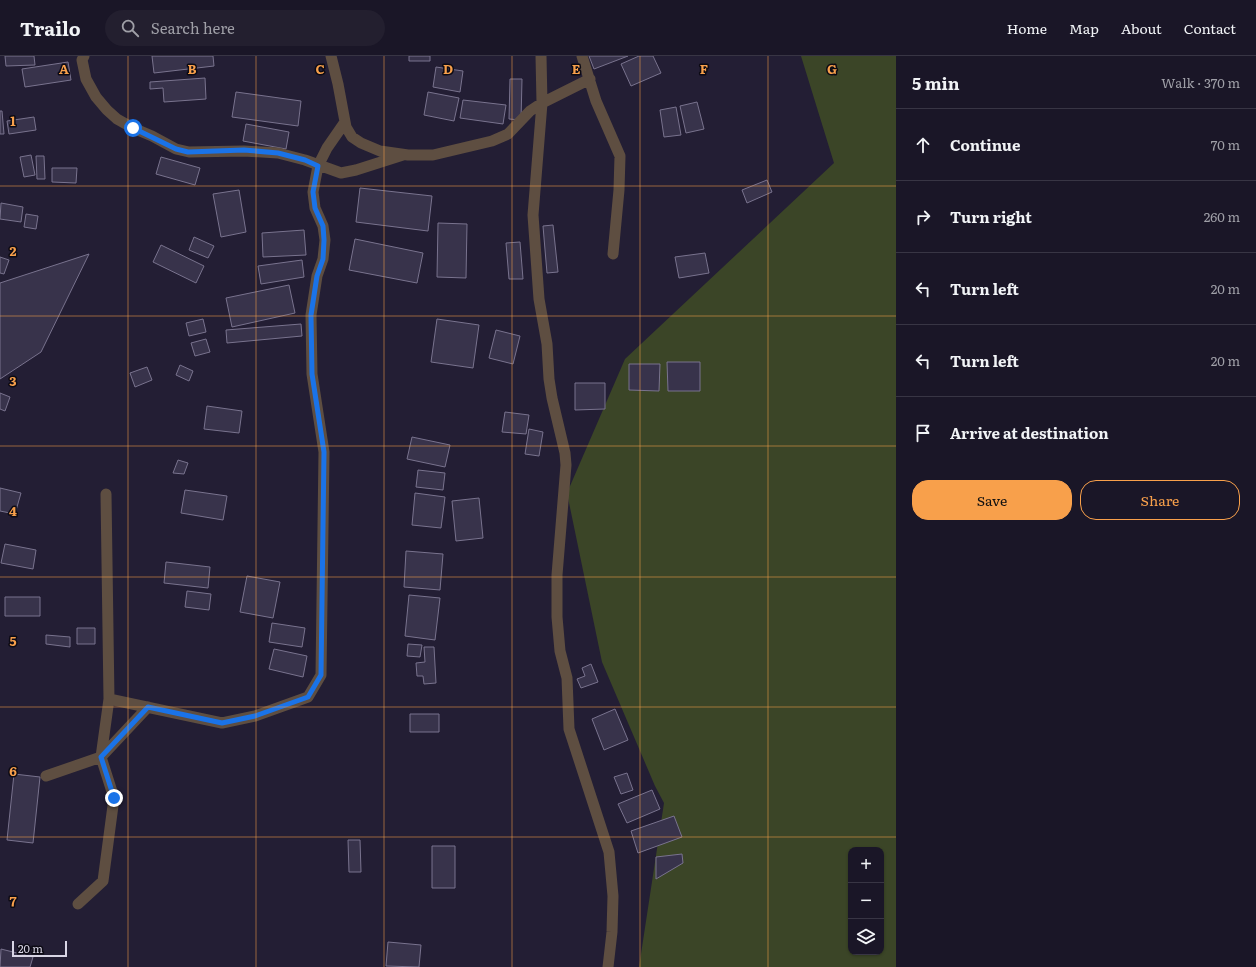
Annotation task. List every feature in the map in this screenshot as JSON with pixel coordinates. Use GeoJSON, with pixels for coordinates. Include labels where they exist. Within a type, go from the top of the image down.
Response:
{"type":"FeatureCollection","features":[{"type":"Feature","properties":{"kind":"street"},"geometry":{"type":"LineString","coordinates":[[84,56],[82,60],[86,79],[96,97],[107,110],[117,119],[176,149],[188,152],[244,150],[278,153],[305,160],[318,166],[341,173],[356,170],[403,154]]}},
{"type":"Feature","properties":{"kind":"street"},"geometry":{"type":"LineString","coordinates":[[331,56],[346,127],[352,137],[361,143],[380,151],[403,154],[433,155],[492,141],[508,134],[530,111],[542,103],[590,80]]}},
{"type":"Feature","properties":{"kind":"street"},"geometry":{"type":"LineString","coordinates":[[540,56],[542,103],[533,215],[539,299],[547,344],[549,379],[565,453],[566,465],[557,575],[557,617],[560,651],[567,678],[569,729],[609,852],[613,903],[612,932],[608,967]]}},
{"type":"Feature","properties":{"kind":"street"},"geometry":{"type":"LineString","coordinates":[[582,56],[596,101],[620,156],[619,190],[613,254]]}},
{"type":"Feature","properties":{"kind":"street"},"geometry":{"type":"LineString","coordinates":[[109,700],[222,723],[255,716],[308,697],[321,675],[324,452],[312,374],[311,315],[317,276],[323,259],[324,240],[323,226],[315,208],[313,192],[318,166],[327,148],[345,122]]}},
{"type":"Feature","properties":{"kind":"street"},"geometry":{"type":"LineString","coordinates":[[78,904],[103,882],[114,798],[101,757],[109,700],[106,494]]}},
{"type":"Feature","properties":{"kind":"street"},"geometry":{"type":"LineString","coordinates":[[46,776],[101,757],[148,707]]}},
{"type":"Feature","properties":{"kind":"green space"},"geometry":{"type":"Polygon","coordinates":[[[801,56],[896,56],[896,967],[639,967],[664,803],[655,786],[602,662],[567,493],[625,359],[834,163],[801,56]]]}},
{"type":"Feature","properties":{"kind":"building"},"geometry":{"type":"Polygon","coordinates":[[[5,56],[34,56],[35,65],[6,66],[5,56]]]}},
{"type":"Feature","properties":{"kind":"building"},"geometry":{"type":"Polygon","coordinates":[[[152,56],[213,56],[214,66],[154,73],[152,56]]]}},
{"type":"Feature","properties":{"kind":"building"},"geometry":{"type":"Polygon","coordinates":[[[409,56],[430,56],[430,61],[409,61],[409,56]]]}},
{"type":"Feature","properties":{"kind":"building"},"geometry":{"type":"Polygon","coordinates":[[[589,56],[628,56],[594,69],[589,56]]]}},
{"type":"Feature","properties":{"kind":"building"},"geometry":{"type":"Polygon","coordinates":[[[639,56],[653,56],[661,73],[631,86],[621,64],[639,56]]]}},
{"type":"Feature","properties":{"kind":"building"},"geometry":{"type":"Polygon","coordinates":[[[68,62],[71,80],[25,87],[22,69],[68,62]]]}},
{"type":"Feature","properties":{"kind":"building"},"geometry":{"type":"Polygon","coordinates":[[[436,67],[463,71],[460,92],[433,87],[436,67]]]}},
{"type":"Feature","properties":{"kind":"building"},"geometry":{"type":"Polygon","coordinates":[[[205,78],[206,99],[164,102],[163,88],[150,89],[150,82],[205,78]]]}},
{"type":"Feature","properties":{"kind":"building"},"geometry":{"type":"Polygon","coordinates":[[[510,79],[522,79],[521,120],[509,119],[510,79]]]}},
{"type":"Feature","properties":{"kind":"building"},"geometry":{"type":"Polygon","coordinates":[[[236,92],[301,101],[298,126],[232,117],[236,92]]]}},
{"type":"Feature","properties":{"kind":"building"},"geometry":{"type":"Polygon","coordinates":[[[428,92],[459,98],[454,121],[424,115],[428,92]]]}},
{"type":"Feature","properties":{"kind":"building"},"geometry":{"type":"Polygon","coordinates":[[[463,100],[506,105],[503,124],[460,118],[463,100]]]}},
{"type":"Feature","properties":{"kind":"building"},"geometry":{"type":"Polygon","coordinates":[[[697,102],[704,129],[686,133],[680,106],[697,102]]]}},
{"type":"Feature","properties":{"kind":"building"},"geometry":{"type":"Polygon","coordinates":[[[676,107],[681,135],[664,137],[660,110],[676,107]]]}},
{"type":"Feature","properties":{"kind":"building"},"geometry":{"type":"Polygon","coordinates":[[[0,111],[2,111],[4,134],[0,134],[0,111]]]}},
{"type":"Feature","properties":{"kind":"building"},"geometry":{"type":"Polygon","coordinates":[[[34,117],[36,130],[9,134],[7,121],[34,117]]]}},
{"type":"Feature","properties":{"kind":"building"},"geometry":{"type":"Polygon","coordinates":[[[246,124],[289,132],[286,149],[243,141],[246,124]]]}},
{"type":"Feature","properties":{"kind":"building"},"geometry":{"type":"Polygon","coordinates":[[[31,155],[35,175],[24,177],[20,157],[31,155]]]}},
{"type":"Feature","properties":{"kind":"building"},"geometry":{"type":"Polygon","coordinates":[[[36,156],[44,156],[45,179],[37,179],[36,156]]]}},
{"type":"Feature","properties":{"kind":"building"},"geometry":{"type":"Polygon","coordinates":[[[161,157],[200,168],[195,185],[156,174],[161,157]]]}},
{"type":"Feature","properties":{"kind":"building"},"geometry":{"type":"Polygon","coordinates":[[[52,168],[77,168],[76,183],[52,182],[52,168]]]}},
{"type":"Feature","properties":{"kind":"building"},"geometry":{"type":"Polygon","coordinates":[[[767,180],[772,192],[747,203],[742,190],[767,180]]]}},
{"type":"Feature","properties":{"kind":"building"},"geometry":{"type":"Polygon","coordinates":[[[360,188],[432,196],[428,231],[356,222],[360,188]]]}},
{"type":"Feature","properties":{"kind":"building"},"geometry":{"type":"Polygon","coordinates":[[[239,190],[246,232],[221,237],[213,194],[239,190]]]}},
{"type":"Feature","properties":{"kind":"building"},"geometry":{"type":"Polygon","coordinates":[[[1,203],[23,207],[21,222],[0,219],[1,203]]]}},
{"type":"Feature","properties":{"kind":"building"},"geometry":{"type":"Polygon","coordinates":[[[26,214],[38,216],[36,229],[24,227],[26,214]]]}},
{"type":"Feature","properties":{"kind":"building"},"geometry":{"type":"Polygon","coordinates":[[[438,223],[467,224],[466,278],[437,277],[438,223]]]}},
{"type":"Feature","properties":{"kind":"building"},"geometry":{"type":"Polygon","coordinates":[[[553,225],[558,272],[547,273],[543,226],[553,225]]]}},
{"type":"Feature","properties":{"kind":"building"},"geometry":{"type":"Polygon","coordinates":[[[304,230],[306,255],[263,257],[262,233],[304,230]]]}},
{"type":"Feature","properties":{"kind":"building"},"geometry":{"type":"Polygon","coordinates":[[[194,237],[214,246],[208,258],[189,250],[194,237]]]}},
{"type":"Feature","properties":{"kind":"building"},"geometry":{"type":"Polygon","coordinates":[[[355,239],[423,253],[417,283],[349,270],[355,239]]]}},
{"type":"Feature","properties":{"kind":"building"},"geometry":{"type":"Polygon","coordinates":[[[520,242],[523,279],[509,279],[506,243],[520,242]]]}},
{"type":"Feature","properties":{"kind":"building"},"geometry":{"type":"Polygon","coordinates":[[[161,245],[204,266],[196,283],[153,262],[161,245]]]}},
{"type":"Feature","properties":{"kind":"building"},"geometry":{"type":"Polygon","coordinates":[[[705,253],[709,273],[679,278],[675,257],[705,253]]]}},
{"type":"Feature","properties":{"kind":"building"},"geometry":{"type":"Polygon","coordinates":[[[89,254],[41,352],[0,379],[0,283],[89,254]]]}},
{"type":"Feature","properties":{"kind":"building"},"geometry":{"type":"Polygon","coordinates":[[[0,257],[9,260],[4,274],[0,273],[0,257]]]}},
{"type":"Feature","properties":{"kind":"building"},"geometry":{"type":"Polygon","coordinates":[[[302,260],[304,277],[261,284],[258,266],[302,260]]]}},
{"type":"Feature","properties":{"kind":"building"},"geometry":{"type":"Polygon","coordinates":[[[289,285],[295,313],[232,327],[226,298],[289,285]]]}},
{"type":"Feature","properties":{"kind":"building"},"geometry":{"type":"Polygon","coordinates":[[[203,319],[206,332],[189,336],[186,323],[203,319]]]}},
{"type":"Feature","properties":{"kind":"building"},"geometry":{"type":"Polygon","coordinates":[[[437,319],[479,325],[473,368],[431,362],[437,319]]]}},
{"type":"Feature","properties":{"kind":"building"},"geometry":{"type":"Polygon","coordinates":[[[301,324],[302,336],[227,343],[226,330],[301,324]]]}},
{"type":"Feature","properties":{"kind":"building"},"geometry":{"type":"Polygon","coordinates":[[[496,330],[520,336],[513,364],[489,358],[496,330]]]}},
{"type":"Feature","properties":{"kind":"building"},"geometry":{"type":"Polygon","coordinates":[[[206,339],[210,352],[195,356],[191,343],[206,339]]]}},
{"type":"Feature","properties":{"kind":"building"},"geometry":{"type":"Polygon","coordinates":[[[667,362],[700,362],[700,391],[668,391],[667,362]]]}},
{"type":"Feature","properties":{"kind":"building"},"geometry":{"type":"Polygon","coordinates":[[[629,364],[660,364],[659,391],[629,390],[629,364]]]}},
{"type":"Feature","properties":{"kind":"building"},"geometry":{"type":"Polygon","coordinates":[[[180,365],[193,371],[189,381],[176,375],[180,365]]]}},
{"type":"Feature","properties":{"kind":"building"},"geometry":{"type":"Polygon","coordinates":[[[147,367],[152,380],[135,387],[130,373],[147,367]]]}},
{"type":"Feature","properties":{"kind":"building"},"geometry":{"type":"Polygon","coordinates":[[[575,383],[605,383],[605,409],[575,410],[575,383]]]}},
{"type":"Feature","properties":{"kind":"building"},"geometry":{"type":"Polygon","coordinates":[[[0,393],[10,397],[5,411],[0,409],[0,393]]]}},
{"type":"Feature","properties":{"kind":"building"},"geometry":{"type":"Polygon","coordinates":[[[207,406],[242,411],[239,433],[204,429],[207,406]]]}},
{"type":"Feature","properties":{"kind":"building"},"geometry":{"type":"Polygon","coordinates":[[[505,412],[529,415],[526,434],[502,432],[505,412]]]}},
{"type":"Feature","properties":{"kind":"building"},"geometry":{"type":"Polygon","coordinates":[[[529,429],[543,432],[539,456],[525,454],[529,429]]]}},
{"type":"Feature","properties":{"kind":"building"},"geometry":{"type":"Polygon","coordinates":[[[412,437],[450,445],[445,467],[407,459],[412,437]]]}},
{"type":"Feature","properties":{"kind":"building"},"geometry":{"type":"Polygon","coordinates":[[[178,460],[188,463],[184,474],[173,473],[178,460]]]}},
{"type":"Feature","properties":{"kind":"building"},"geometry":{"type":"Polygon","coordinates":[[[418,470],[445,473],[443,490],[416,487],[418,470]]]}},
{"type":"Feature","properties":{"kind":"building"},"geometry":{"type":"Polygon","coordinates":[[[0,488],[21,493],[15,514],[0,511],[0,488]]]}},
{"type":"Feature","properties":{"kind":"building"},"geometry":{"type":"Polygon","coordinates":[[[185,490],[227,496],[223,520],[181,513],[185,490]]]}},
{"type":"Feature","properties":{"kind":"building"},"geometry":{"type":"Polygon","coordinates":[[[415,493],[445,497],[441,528],[412,525],[415,493]]]}},
{"type":"Feature","properties":{"kind":"building"},"geometry":{"type":"Polygon","coordinates":[[[479,498],[483,538],[456,541],[452,501],[479,498]]]}},
{"type":"Feature","properties":{"kind":"building"},"geometry":{"type":"Polygon","coordinates":[[[5,544],[36,550],[33,569],[1,563],[5,544]]]}},
{"type":"Feature","properties":{"kind":"building"},"geometry":{"type":"Polygon","coordinates":[[[406,551],[443,554],[440,590],[404,587],[406,551]]]}},
{"type":"Feature","properties":{"kind":"building"},"geometry":{"type":"Polygon","coordinates":[[[166,562],[210,567],[208,588],[164,583],[166,562]]]}},
{"type":"Feature","properties":{"kind":"building"},"geometry":{"type":"Polygon","coordinates":[[[247,576],[280,582],[273,618],[240,612],[247,576]]]}},
{"type":"Feature","properties":{"kind":"building"},"geometry":{"type":"Polygon","coordinates":[[[187,591],[211,594],[209,610],[185,607],[187,591]]]}},
{"type":"Feature","properties":{"kind":"building"},"geometry":{"type":"Polygon","coordinates":[[[409,595],[440,598],[435,640],[405,636],[409,595]]]}},
{"type":"Feature","properties":{"kind":"building"},"geometry":{"type":"Polygon","coordinates":[[[5,597],[40,597],[40,616],[5,616],[5,597]]]}},
{"type":"Feature","properties":{"kind":"building"},"geometry":{"type":"Polygon","coordinates":[[[272,623],[305,628],[302,647],[269,642],[272,623]]]}},
{"type":"Feature","properties":{"kind":"building"},"geometry":{"type":"Polygon","coordinates":[[[77,628],[95,628],[95,644],[77,644],[77,628]]]}},
{"type":"Feature","properties":{"kind":"building"},"geometry":{"type":"Polygon","coordinates":[[[46,635],[70,637],[70,647],[46,644],[46,635]]]}},
{"type":"Feature","properties":{"kind":"building"},"geometry":{"type":"Polygon","coordinates":[[[408,644],[422,645],[420,657],[407,656],[408,644]]]}},
{"type":"Feature","properties":{"kind":"building"},"geometry":{"type":"Polygon","coordinates":[[[424,647],[434,647],[436,683],[424,684],[423,676],[417,676],[416,663],[425,662],[424,647]]]}},
{"type":"Feature","properties":{"kind":"building"},"geometry":{"type":"Polygon","coordinates":[[[274,649],[307,656],[303,677],[269,669],[274,649]]]}},
{"type":"Feature","properties":{"kind":"building"},"geometry":{"type":"Polygon","coordinates":[[[591,664],[598,682],[581,688],[577,679],[585,676],[582,668],[591,664]]]}},
{"type":"Feature","properties":{"kind":"building"},"geometry":{"type":"Polygon","coordinates":[[[615,709],[628,740],[604,750],[592,719],[615,709]]]}},
{"type":"Feature","properties":{"kind":"building"},"geometry":{"type":"Polygon","coordinates":[[[410,714],[439,714],[439,732],[410,732],[410,714]]]}},
{"type":"Feature","properties":{"kind":"building"},"geometry":{"type":"Polygon","coordinates":[[[627,773],[633,790],[621,794],[614,777],[627,773]]]}},
{"type":"Feature","properties":{"kind":"building"},"geometry":{"type":"Polygon","coordinates":[[[14,774],[40,777],[33,843],[7,840],[14,774]]]}},
{"type":"Feature","properties":{"kind":"building"},"geometry":{"type":"Polygon","coordinates":[[[652,790],[660,809],[627,823],[618,804],[652,790]]]}},
{"type":"Feature","properties":{"kind":"building"},"geometry":{"type":"Polygon","coordinates":[[[674,816],[682,837],[638,853],[631,831],[674,816]]]}},
{"type":"Feature","properties":{"kind":"building"},"geometry":{"type":"Polygon","coordinates":[[[348,840],[360,840],[361,872],[349,872],[348,840]]]}},
{"type":"Feature","properties":{"kind":"building"},"geometry":{"type":"Polygon","coordinates":[[[432,846],[455,846],[455,888],[432,888],[432,846]]]}},
{"type":"Feature","properties":{"kind":"building"},"geometry":{"type":"Polygon","coordinates":[[[682,854],[683,863],[656,879],[656,857],[682,854]]]}},
{"type":"Feature","properties":{"kind":"building"},"geometry":{"type":"Polygon","coordinates":[[[388,942],[421,945],[419,967],[386,966],[388,942]]]}},
{"type":"Feature","properties":{"kind":"building"},"geometry":{"type":"Polygon","coordinates":[[[1,949],[33,957],[30,967],[0,967],[1,949]]]}},
{"type":"Feature","properties":{"kind":"route"},"geometry":{"type":"LineString","coordinates":[[114,798],[101,757],[148,707],[222,723],[255,716],[308,697],[321,675],[324,452],[312,374],[311,315],[317,276],[323,259],[324,240],[323,226],[315,208],[313,192],[318,166],[305,160],[278,153],[244,150],[188,152],[176,149],[165,142],[133,128]]}}]}
